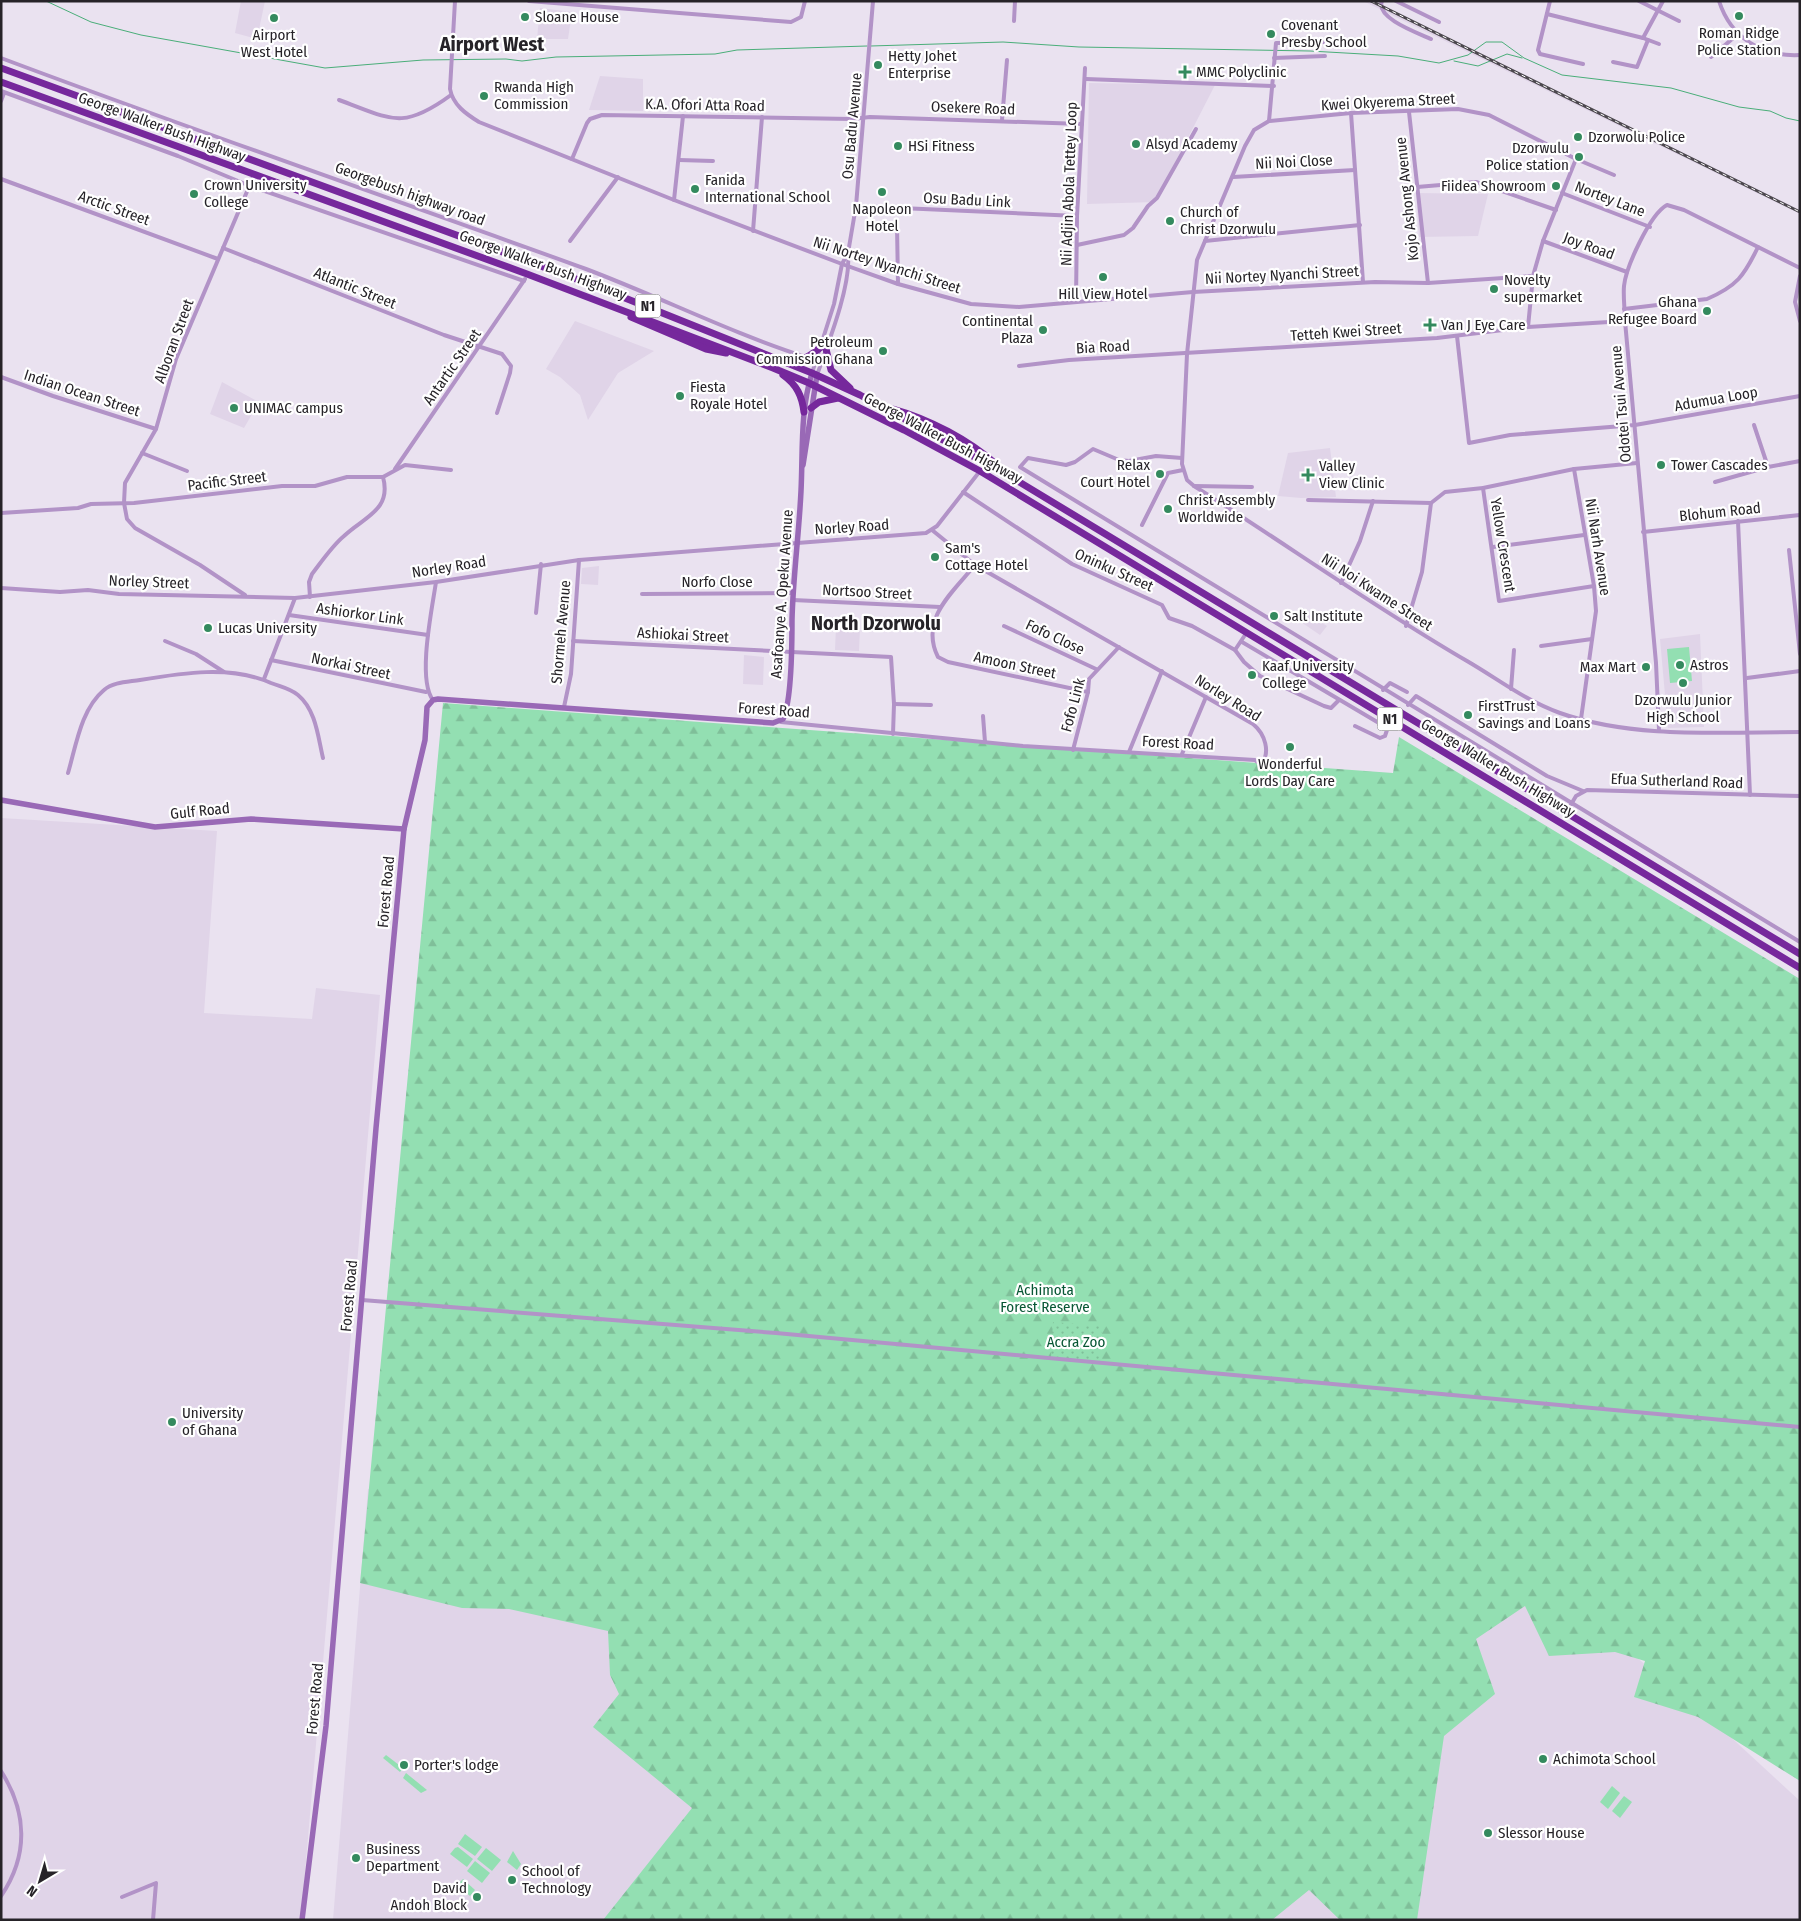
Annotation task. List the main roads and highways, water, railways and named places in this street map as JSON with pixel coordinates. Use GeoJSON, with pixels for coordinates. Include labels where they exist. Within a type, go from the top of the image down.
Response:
{"type":"FeatureCollection","features":[{"type":"Feature","properties":{"kind":"highway","name":"George Walker Bush Highway"},"geometry":{"type":"LineString","coordinates":[[1,68],[595,286],[814,374],[879,405],[911,415],[945,431],[986,456],[1011,477],[1800,954]]}},
{"type":"Feature","properties":{"kind":"highway","name":"George Walker Bush Highway"},"geometry":{"type":"LineString","coordinates":[[1,82],[525,277],[614,306],[641,322],[706,348],[746,358],[811,384],[904,430],[980,471],[1800,968]]}},
{"type":"Feature","properties":{"kind":"highway"},"geometry":{"type":"LineString","coordinates":[[784,362],[800,361],[823,348],[831,370],[838,379],[860,395]]}},
{"type":"Feature","properties":{"kind":"highway"},"geometry":{"type":"LineString","coordinates":[[772,368],[797,387],[808,410],[819,402],[838,398]]}},
{"type":"Feature","properties":{"kind":"main road","name":"Asafoanye A. Opeku Avenue"},"geometry":{"type":"LineString","coordinates":[[781,722],[786,709],[792,652],[793,593],[802,467],[800,456],[814,374]]}},
{"type":"Feature","properties":{"kind":"main road","name":"Forest Road"},"geometry":{"type":"LineString","coordinates":[[302,1920],[326,1726],[404,829],[425,740],[427,707],[432,700],[438,699],[781,722]]}},
{"type":"Feature","properties":{"kind":"main road","name":"Gulf Road"},"geometry":{"type":"LineString","coordinates":[[1,800],[155,827],[251,819],[404,829]]}},
{"type":"Feature","properties":{"kind":"waterway"},"geometry":{"type":"LineString","coordinates":[[46,1],[91,22],[141,35],[325,68],[423,60],[506,59],[522,61],[556,57],[715,54],[737,50],[867,46]]}},
{"type":"Feature","properties":{"kind":"waterway"},"geometry":{"type":"LineString","coordinates":[[871,46],[1003,42],[1079,47],[1310,51],[1398,56],[1439,63],[1468,55],[1486,42],[1502,42],[1524,58],[1562,75],[1671,88],[1739,107],[1770,111],[1786,118],[1800,121]]}},
{"type":"Feature","properties":{"kind":"waterway"},"geometry":{"type":"LineString","coordinates":[[1454,61],[1478,66],[1507,54],[1522,58]]}},
{"type":"Feature","properties":{"kind":"railway"},"geometry":{"type":"LineString","coordinates":[[1371,1],[1800,212]]}},
{"type":"Feature","properties":{"kind":"place","name":"Roman Ridge Police Station"},"geometry":{"type":"Point","coordinates":[1739,16]}},
{"type":"Feature","properties":{"kind":"place","name":"Sloane House"},"geometry":{"type":"Point","coordinates":[525,17]}},
{"type":"Feature","properties":{"kind":"place","name":"Airport West Hotel"},"geometry":{"type":"Point","coordinates":[274,18]}},
{"type":"Feature","properties":{"kind":"place","name":"Covenant Presby School"},"geometry":{"type":"Point","coordinates":[1271,34]}},
{"type":"Feature","properties":{"kind":"place","name":"Hetty Johet Enterprise"},"geometry":{"type":"Point","coordinates":[878,65]}},
{"type":"Feature","properties":{"kind":"place","name":"MMC Polyclinic"},"geometry":{"type":"Point","coordinates":[1185,72]}},
{"type":"Feature","properties":{"kind":"place","name":"Rwanda High Commission"},"geometry":{"type":"Point","coordinates":[484,96]}},
{"type":"Feature","properties":{"kind":"place","name":"Dzorwolu Police"},"geometry":{"type":"Point","coordinates":[1578,137]}},
{"type":"Feature","properties":{"kind":"place","name":"Alsyd Academy"},"geometry":{"type":"Point","coordinates":[1136,144]}},
{"type":"Feature","properties":{"kind":"place","name":"HSi Fitness"},"geometry":{"type":"Point","coordinates":[898,146]}},
{"type":"Feature","properties":{"kind":"place","name":"Dzorwulu Police station"},"geometry":{"type":"Point","coordinates":[1579,157]}},
{"type":"Feature","properties":{"kind":"place","name":"Fiidea Showroom"},"geometry":{"type":"Point","coordinates":[1556,186]}},
{"type":"Feature","properties":{"kind":"place","name":"Fanida International School"},"geometry":{"type":"Point","coordinates":[695,189]}},
{"type":"Feature","properties":{"kind":"place","name":"Napoleon Hotel"},"geometry":{"type":"Point","coordinates":[882,192]}},
{"type":"Feature","properties":{"kind":"place","name":"Crown University College"},"geometry":{"type":"Point","coordinates":[194,194]}},
{"type":"Feature","properties":{"kind":"place","name":"Church of Christ Dzorwulu"},"geometry":{"type":"Point","coordinates":[1170,221]}},
{"type":"Feature","properties":{"kind":"place","name":"Hill View Hotel"},"geometry":{"type":"Point","coordinates":[1103,277]}},
{"type":"Feature","properties":{"kind":"place","name":"Novelty supermarket"},"geometry":{"type":"Point","coordinates":[1494,289]}},
{"type":"Feature","properties":{"kind":"place","name":"Ghana Refugee Board"},"geometry":{"type":"Point","coordinates":[1707,311]}},
{"type":"Feature","properties":{"kind":"place","name":"Van J Eye Care"},"geometry":{"type":"Point","coordinates":[1430,325]}},
{"type":"Feature","properties":{"kind":"place","name":"Continental Plaza"},"geometry":{"type":"Point","coordinates":[1043,330]}},
{"type":"Feature","properties":{"kind":"place","name":"Petroleum Commission Ghana"},"geometry":{"type":"Point","coordinates":[883,351]}},
{"type":"Feature","properties":{"kind":"place","name":"Fiesta Royale Hotel"},"geometry":{"type":"Point","coordinates":[680,396]}},
{"type":"Feature","properties":{"kind":"place","name":"UNIMAC campus"},"geometry":{"type":"Point","coordinates":[234,408]}},
{"type":"Feature","properties":{"kind":"place","name":"Tower Cascades"},"geometry":{"type":"Point","coordinates":[1661,465]}},
{"type":"Feature","properties":{"kind":"place","name":"Relax Court Hotel"},"geometry":{"type":"Point","coordinates":[1160,474]}},
{"type":"Feature","properties":{"kind":"place","name":"Valley View Clinic"},"geometry":{"type":"Point","coordinates":[1308,475]}},
{"type":"Feature","properties":{"kind":"place","name":"Christ Assembly Worldwide"},"geometry":{"type":"Point","coordinates":[1168,509]}},
{"type":"Feature","properties":{"kind":"place","name":"Sam's Cottage Hotel"},"geometry":{"type":"Point","coordinates":[935,557]}},
{"type":"Feature","properties":{"kind":"place","name":"Salt Institute"},"geometry":{"type":"Point","coordinates":[1274,616]}},
{"type":"Feature","properties":{"kind":"place","name":"Lucas University"},"geometry":{"type":"Point","coordinates":[208,628]}},
{"type":"Feature","properties":{"kind":"place","name":"Astros"},"geometry":{"type":"Point","coordinates":[1680,665]}},
{"type":"Feature","properties":{"kind":"place","name":"Max Mart"},"geometry":{"type":"Point","coordinates":[1646,667]}},
{"type":"Feature","properties":{"kind":"place","name":"Kaaf University College"},"geometry":{"type":"Point","coordinates":[1252,675]}},
{"type":"Feature","properties":{"kind":"place","name":"Dzorwulu Junior High School"},"geometry":{"type":"Point","coordinates":[1683,683]}},
{"type":"Feature","properties":{"kind":"place","name":"FirstTrust Savings and Loans"},"geometry":{"type":"Point","coordinates":[1468,715]}},
{"type":"Feature","properties":{"kind":"place","name":"Wonderful Lords Day Care"},"geometry":{"type":"Point","coordinates":[1290,747]}},
{"type":"Feature","properties":{"kind":"place","name":"University of Ghana"},"geometry":{"type":"Point","coordinates":[172,1422]}},
{"type":"Feature","properties":{"kind":"place","name":"Achimota School"},"geometry":{"type":"Point","coordinates":[1543,1759]}},
{"type":"Feature","properties":{"kind":"place","name":"Porter's lodge"},"geometry":{"type":"Point","coordinates":[404,1765]}},
{"type":"Feature","properties":{"kind":"place","name":"Slessor House"},"geometry":{"type":"Point","coordinates":[1488,1833]}},
{"type":"Feature","properties":{"kind":"place","name":"Business Department"},"geometry":{"type":"Point","coordinates":[356,1858]}},
{"type":"Feature","properties":{"kind":"place","name":"School of Technology"},"geometry":{"type":"Point","coordinates":[512,1880]}},
{"type":"Feature","properties":{"kind":"place","name":"David Andoh Block"},"geometry":{"type":"Point","coordinates":[477,1897]}},
{"type":"Feature","properties":{"kind":"district","name":"Airport West"},"geometry":{"type":"Point","coordinates":[492,44]}},
{"type":"Feature","properties":{"kind":"district","name":"North Dzorwolu"},"geometry":{"type":"Point","coordinates":[876,623]}},
{"type":"Feature","properties":{"kind":"park label","name":"Achimota Forest Reserve"},"geometry":{"type":"Point","coordinates":[1045,1298]}},
{"type":"Feature","properties":{"kind":"park label","name":"Accra Zoo"},"geometry":{"type":"Point","coordinates":[1076,1342]}}]}
